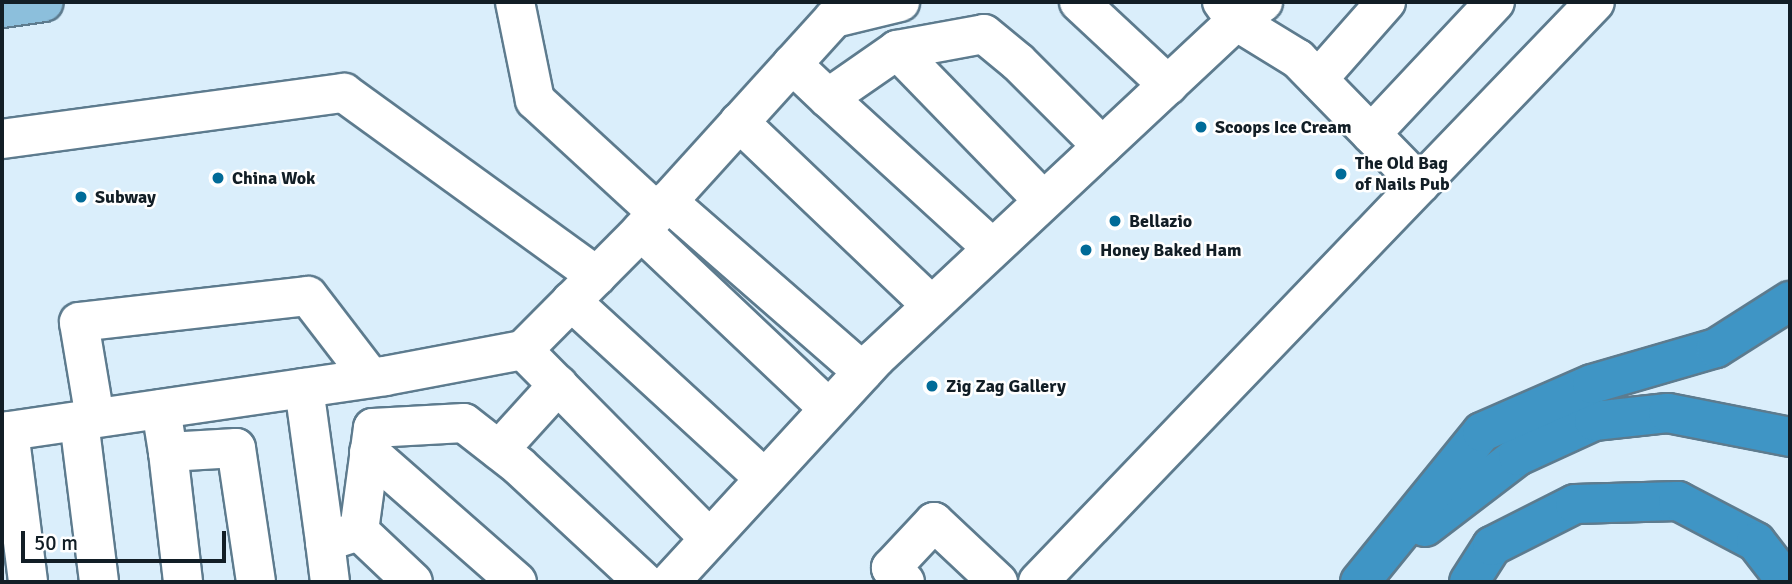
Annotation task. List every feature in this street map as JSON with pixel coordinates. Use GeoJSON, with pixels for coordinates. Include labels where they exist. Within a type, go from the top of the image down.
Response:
{"type":"FeatureCollection","features":[{"type":"Feature","properties":{"kind":"highway"},"geometry":{"type":"LineString","coordinates":[[1361,581],[1482,432],[1592,384],[1716,348],[1790,301]]}},
{"type":"Feature","properties":{"kind":"highway"},"geometry":{"type":"LineString","coordinates":[[1361,581],[1518,456],[1594,421],[1668,413],[1790,437]]}},
{"type":"Feature","properties":{"kind":"highway"},"geometry":{"type":"LineString","coordinates":[[1469,582],[1492,546],[1574,504],[1678,501],[1756,542],[1787,582]]}},
{"type":"Feature","properties":{"kind":"main road"},"geometry":{"type":"LineString","coordinates":[[2,8],[44,2]]}},
{"type":"Feature","properties":{"kind":"lane"},"geometry":{"type":"LineString","coordinates":[[515,2],[534,100],[655,215],[828,408]]}},
{"type":"Feature","properties":{"kind":"lane"},"geometry":{"type":"LineString","coordinates":[[28,582],[7,450],[87,419],[371,378],[523,350],[655,215],[834,19],[900,2]]}},
{"type":"Feature","properties":{"kind":"lane"},"geometry":{"type":"LineString","coordinates":[[1079,2],[1168,85]]}},
{"type":"Feature","properties":{"kind":"lane"},"geometry":{"type":"LineString","coordinates":[[1318,79],[1386,2]]}},
{"type":"Feature","properties":{"kind":"lane"},"geometry":{"type":"LineString","coordinates":[[1371,134],[1495,2]]}},
{"type":"Feature","properties":{"kind":"lane"},"geometry":{"type":"LineString","coordinates":[[1038,582],[1595,2]]}},
{"type":"Feature","properties":{"kind":"lane"},"geometry":{"type":"LineString","coordinates":[[670,582],[763,477],[863,372],[991,247],[1168,85],[1240,8],[1298,59],[1420,184]]}},
{"type":"Feature","properties":{"kind":"lane"},"geometry":{"type":"LineString","coordinates":[[828,98],[897,50],[984,34],[1018,62],[1101,146]]}},
{"type":"Feature","properties":{"kind":"lane"},"geometry":{"type":"LineString","coordinates":[[897,50],[1043,200]]}},
{"type":"Feature","properties":{"kind":"lane"},"geometry":{"type":"LineString","coordinates":[[793,64],[991,247]]}},
{"type":"Feature","properties":{"kind":"lane"},"geometry":{"type":"LineString","coordinates":[[2,139],[344,93],[584,289],[763,477]]}},
{"type":"Feature","properties":{"kind":"lane"},"geometry":{"type":"LineString","coordinates":[[739,122],[931,305]]}},
{"type":"Feature","properties":{"kind":"lane"},"geometry":{"type":"LineString","coordinates":[[655,215],[863,372]]}},
{"type":"Feature","properties":{"kind":"lane"},"geometry":{"type":"LineString","coordinates":[[99,582],[79,322],[308,296],[371,378]]}},
{"type":"Feature","properties":{"kind":"lane"},"geometry":{"type":"LineString","coordinates":[[523,350],[709,538]]}},
{"type":"Feature","properties":{"kind":"lane"},"geometry":{"type":"LineString","coordinates":[[499,450],[558,385]]}},
{"type":"Feature","properties":{"kind":"lane"},"geometry":{"type":"LineString","coordinates":[[304,388],[342,537],[413,582]]}},
{"type":"Feature","properties":{"kind":"lane"},"geometry":{"type":"LineString","coordinates":[[161,409],[183,582]]}},
{"type":"Feature","properties":{"kind":"lane"},"geometry":{"type":"LineString","coordinates":[[330,582],[369,453],[373,428],[464,423],[499,450],[644,582]]}},
{"type":"Feature","properties":{"kind":"lane"},"geometry":{"type":"LineString","coordinates":[[167,452],[236,448],[256,582]]}},
{"type":"Feature","properties":{"kind":"lane"},"geometry":{"type":"LineString","coordinates":[[369,453],[517,582]]}},
{"type":"Feature","properties":{"kind":"lane"},"geometry":{"type":"LineString","coordinates":[[905,582],[891,568],[934,523],[998,582]]}},
{"type":"Feature","properties":{"kind":"place","name":"Scoops Ice Cream"},"geometry":{"type":"Point","coordinates":[1201,127]}},
{"type":"Feature","properties":{"kind":"place","name":"The Old Bag of Nails Pub"},"geometry":{"type":"Point","coordinates":[1341,174]}},
{"type":"Feature","properties":{"kind":"place","name":"China Wok"},"geometry":{"type":"Point","coordinates":[218,178]}},
{"type":"Feature","properties":{"kind":"place","name":"Subway"},"geometry":{"type":"Point","coordinates":[81,197]}},
{"type":"Feature","properties":{"kind":"place","name":"Bellazio"},"geometry":{"type":"Point","coordinates":[1115,221]}},
{"type":"Feature","properties":{"kind":"place","name":"Honey Baked Ham"},"geometry":{"type":"Point","coordinates":[1086,250]}},
{"type":"Feature","properties":{"kind":"place","name":"Zig Zag Gallery"},"geometry":{"type":"Point","coordinates":[932,386]}}]}
